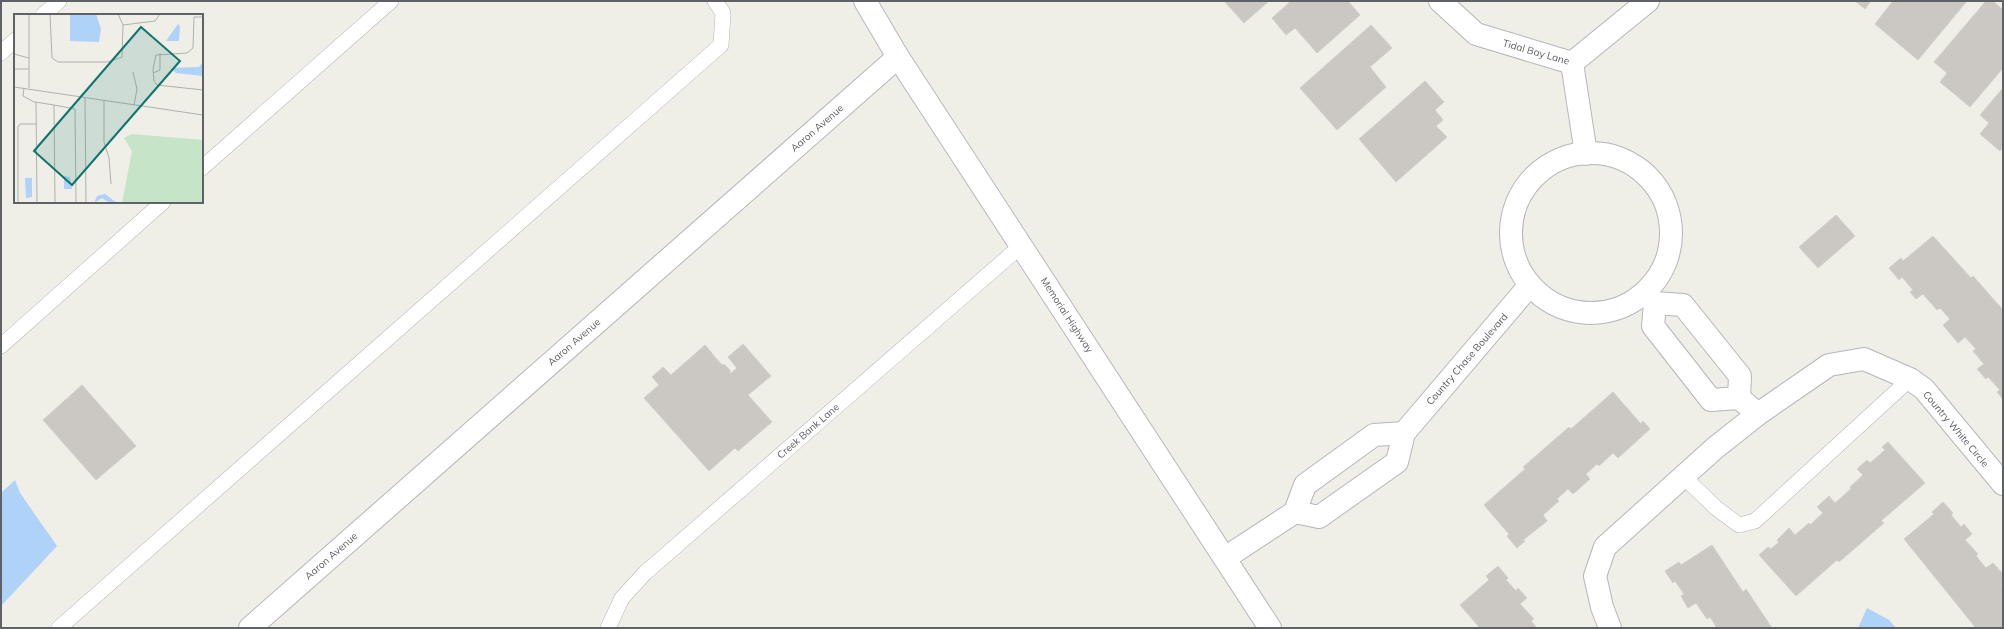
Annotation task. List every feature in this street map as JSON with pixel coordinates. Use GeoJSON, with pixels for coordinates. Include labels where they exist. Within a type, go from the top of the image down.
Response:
{"type":"FeatureCollection","features":[{"type":"Feature","properties":{"kind":"street","name":"Memorial Highway"},"geometry":{"type":"LineString","coordinates":[[865,1],[898,57],[1022,245],[1270,628]]}},
{"type":"Feature","properties":{"kind":"street","name":"Tidal Bay Lane"},"geometry":{"type":"LineString","coordinates":[[1440,1],[1476,34],[1572,63],[1648,1]]}},
{"type":"Feature","properties":{"kind":"street","name":"Aaron Avenue"},"geometry":{"type":"LineString","coordinates":[[250,628],[898,57]]}},
{"type":"Feature","properties":{"kind":"street"},"geometry":{"type":"LineString","coordinates":[[1572,63],[1586,154]]}},
{"type":"Feature","properties":{"kind":"street"},"geometry":{"type":"LineString","coordinates":[[1739,398],[1740,376],[1683,306],[1651,298],[1599,314],[1574,312],[1550,302],[1530,285],[1516,262],[1511,235],[1515,209],[1527,185],[1547,166],[1571,155],[1598,153],[1624,160],[1647,175],[1663,197],[1671,222],[1671,248],[1651,298],[1653,326],[1712,400],[1739,398],[1758,414]]}},
{"type":"Feature","properties":{"kind":"street","name":"Country Chase Boulevard"},"geometry":{"type":"LineString","coordinates":[[1295,512],[1319,517],[1397,462],[1404,433],[1530,285]]}},
{"type":"Feature","properties":{"kind":"street","name":"Country White Circle"},"geometry":{"type":"LineString","coordinates":[[1610,628],[1602,607],[1595,576],[1605,547],[1715,448],[1758,414],[1830,365],[1864,359],[1910,380],[1924,390],[2003,484]]}},
{"type":"Feature","properties":{"kind":"street"},"geometry":{"type":"LineString","coordinates":[[1224,558],[1295,512],[1305,485],[1374,435],[1404,433]]}},
{"type":"Feature","properties":{"kind":"lane"},"geometry":{"type":"LineString","coordinates":[[45,14],[59,1]]}},
{"type":"Feature","properties":{"kind":"lane"},"geometry":{"type":"LineString","coordinates":[[203,167],[391,1]]}},
{"type":"Feature","properties":{"kind":"lane"},"geometry":{"type":"LineString","coordinates":[[59,628],[721,45],[723,13],[715,1]]}},
{"type":"Feature","properties":{"kind":"lane"},"geometry":{"type":"LineString","coordinates":[[1,53],[14,41]]}},
{"type":"Feature","properties":{"kind":"lane"},"geometry":{"type":"LineString","coordinates":[[1,346],[162,203]]}},
{"type":"Feature","properties":{"kind":"lane","name":"Creek Bank Lane"},"geometry":{"type":"LineString","coordinates":[[608,628],[622,598],[645,573],[1022,245]]}},
{"type":"Feature","properties":{"kind":"lane"},"geometry":{"type":"LineString","coordinates":[[1684,477],[1716,508],[1739,525],[1755,521],[1910,380]]}},
{"type":"Feature","properties":{"kind":"water"},"geometry":{"type":"Polygon","coordinates":[[[15,480],[20,493],[57,546],[1,606],[1,493],[15,480]]]}},
{"type":"Feature","properties":{"kind":"water"},"geometry":{"type":"Polygon","coordinates":[[[1867,608],[1889,620],[1896,628],[1858,628],[1867,608]]]}},
{"type":"Feature","properties":{"kind":"building"},"geometry":{"type":"Polygon","coordinates":[[[1224,1],[1269,1],[1244,23],[1224,1]]]}},
{"type":"Feature","properties":{"kind":"building"},"geometry":{"type":"Polygon","coordinates":[[[1291,1],[1348,1],[1360,15],[1317,53],[1295,28],[1286,35],[1272,18],[1291,1]]]}},
{"type":"Feature","properties":{"kind":"building"},"geometry":{"type":"Polygon","coordinates":[[[1855,1],[1871,1],[1865,9],[1855,1]]]}},
{"type":"Feature","properties":{"kind":"building"},"geometry":{"type":"Polygon","coordinates":[[[1893,1],[1967,1],[1918,60],[1875,24],[1893,1]]]}},
{"type":"Feature","properties":{"kind":"building"},"geometry":{"type":"Polygon","coordinates":[[[1986,1],[1993,1],[2003,10],[2003,68],[1970,107],[1940,82],[1947,73],[1934,62],[1986,1]]]}},
{"type":"Feature","properties":{"kind":"building"},"geometry":{"type":"Polygon","coordinates":[[[1371,25],[1392,48],[1370,67],[1386,87],[1337,130],[1300,88],[1371,25]]]}},
{"type":"Feature","properties":{"kind":"building"},"geometry":{"type":"Polygon","coordinates":[[[1425,81],[1444,102],[1435,110],[1443,120],[1436,126],[1447,137],[1396,182],[1359,139],[1425,81]]]}},
{"type":"Feature","properties":{"kind":"building"},"geometry":{"type":"Polygon","coordinates":[[[2003,88],[2003,147],[2000,151],[1980,134],[1989,123],[1980,115],[2003,88]]]}},
{"type":"Feature","properties":{"kind":"building"},"geometry":{"type":"Polygon","coordinates":[[[1836,215],[1855,236],[1818,268],[1799,247],[1836,215]]]}},
{"type":"Feature","properties":{"kind":"building"},"geometry":{"type":"Polygon","coordinates":[[[1933,236],[1971,278],[1973,276],[2003,310],[2003,399],[1997,392],[2000,390],[1988,377],[1986,379],[1977,369],[1984,364],[1973,351],[1976,349],[1965,337],[1958,343],[1943,325],[1950,319],[1940,308],[1937,310],[1923,294],[1916,299],[1910,292],[1913,290],[1902,277],[1899,280],[1889,268],[1901,258],[1903,261],[1933,236]]]}},
{"type":"Feature","properties":{"kind":"building"},"geometry":{"type":"Polygon","coordinates":[[[743,344],[771,376],[748,395],[772,422],[738,451],[735,448],[709,471],[644,398],[659,385],[652,377],[663,367],[671,375],[705,345],[721,364],[725,365],[730,370],[730,374],[737,368],[728,357],[743,344]]]}},
{"type":"Feature","properties":{"kind":"building"},"geometry":{"type":"Polygon","coordinates":[[[82,385],[136,446],[96,480],[43,420],[82,385]]]}},
{"type":"Feature","properties":{"kind":"building"},"geometry":{"type":"Polygon","coordinates":[[[1613,392],[1641,424],[1643,421],[1650,429],[1618,458],[1613,453],[1599,466],[1597,464],[1586,474],[1590,479],[1573,494],[1568,489],[1557,499],[1559,501],[1543,515],[1547,521],[1523,540],[1525,541],[1517,548],[1507,536],[1509,534],[1484,505],[1525,469],[1523,467],[1569,427],[1571,429],[1613,392]]]}},
{"type":"Feature","properties":{"kind":"building"},"geometry":{"type":"Polygon","coordinates":[[[1888,442],[1925,483],[1881,521],[1884,523],[1839,562],[1837,560],[1796,596],[1759,555],[1768,547],[1771,549],[1779,542],[1777,540],[1789,528],[1795,535],[1809,523],[1810,525],[1823,513],[1817,507],[1829,496],[1835,503],[1851,489],[1850,487],[1863,475],[1857,469],[1867,460],[1870,463],[1885,450],[1882,447],[1888,442]]]}},
{"type":"Feature","properties":{"kind":"building"},"geometry":{"type":"Polygon","coordinates":[[[1943,502],[1953,513],[1951,515],[1961,527],[1964,524],[1972,534],[1965,540],[1978,554],[1976,556],[1986,568],[1993,563],[2003,574],[2003,583],[2001,585],[2003,588],[2003,628],[1976,628],[1904,539],[1934,514],[1932,512],[1943,502]]]}},
{"type":"Feature","properties":{"kind":"building"},"geometry":{"type":"Polygon","coordinates":[[[1712,545],[1743,592],[1746,589],[1772,628],[1717,628],[1710,617],[1707,619],[1696,603],[1688,608],[1681,596],[1684,594],[1675,581],[1673,583],[1665,571],[1679,562],[1681,565],[1712,545]]]}},
{"type":"Feature","properties":{"kind":"building"},"geometry":{"type":"Polygon","coordinates":[[[1498,566],[1508,578],[1506,580],[1516,591],[1518,588],[1527,598],[1520,604],[1534,619],[1531,621],[1537,628],[1480,628],[1460,605],[1489,580],[1486,576],[1498,566]]]}}]}
